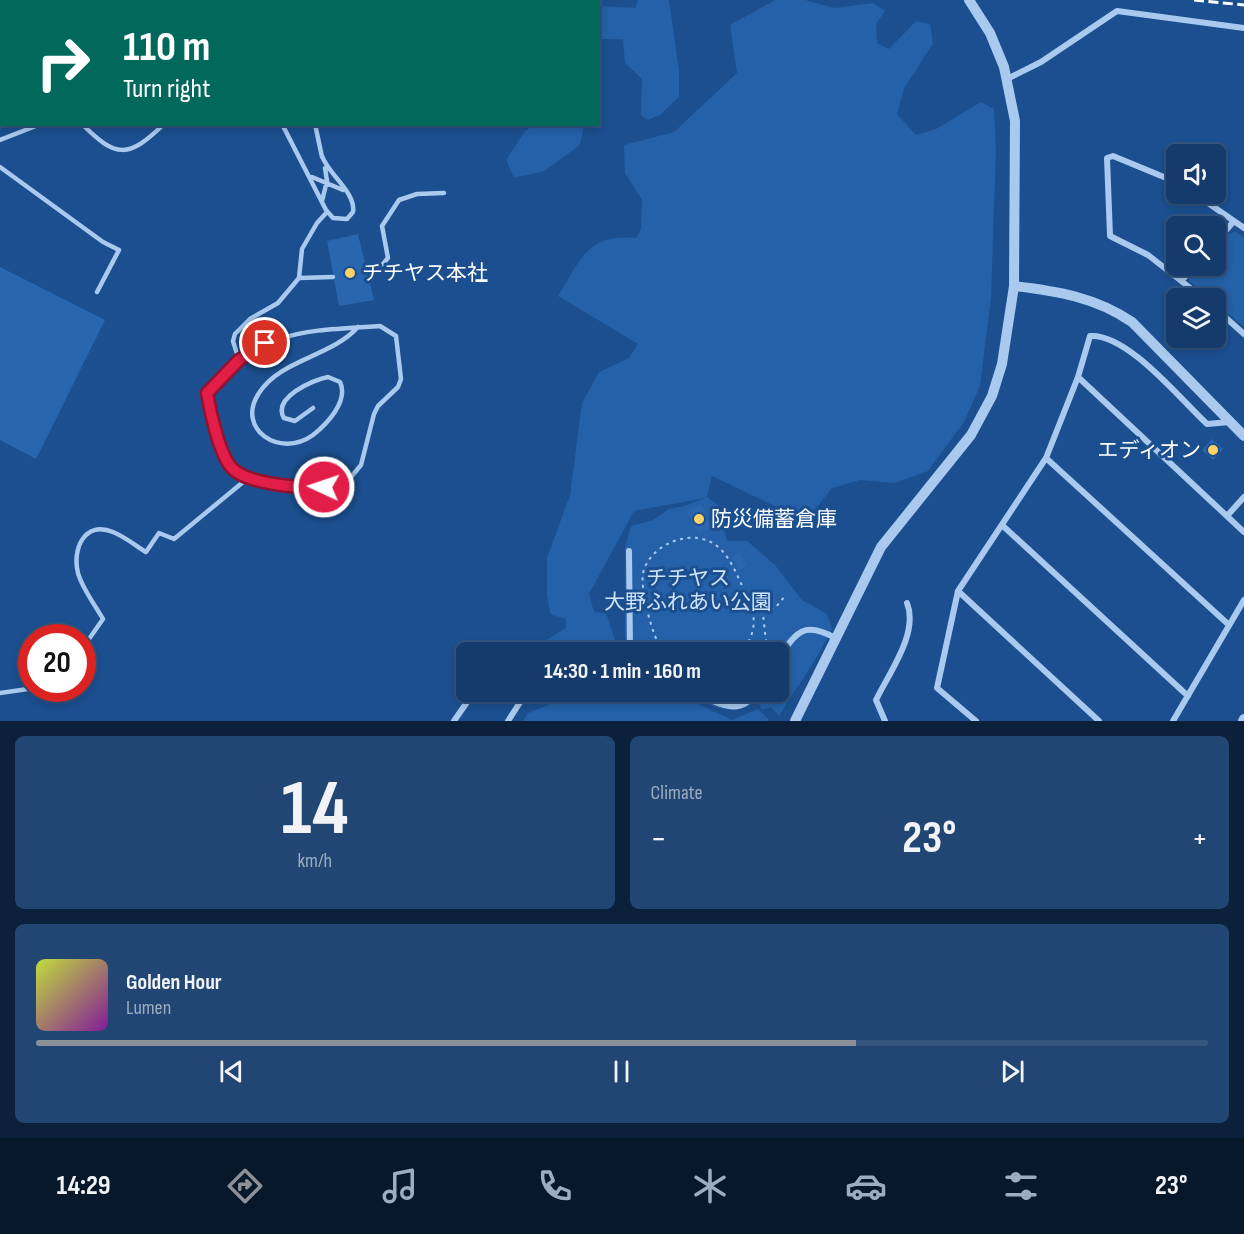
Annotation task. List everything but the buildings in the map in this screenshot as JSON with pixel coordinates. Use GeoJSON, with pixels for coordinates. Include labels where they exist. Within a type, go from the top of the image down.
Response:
{"type":"FeatureCollection","features":[{"type":"Feature","properties":{"kind":"street"},"geometry":{"type":"LineString","coordinates":[[795,721],[881,547],[967,440],[982,417],[1002,364],[1014,286],[1015,139],[1007,79],[990,33],[969,0]]}},
{"type":"Feature","properties":{"kind":"street"},"geometry":{"type":"LineString","coordinates":[[1007,79],[1041,62],[1117,11],[1244,28]]}},
{"type":"Feature","properties":{"kind":"street"},"geometry":{"type":"LineString","coordinates":[[1166,178],[1113,156],[1107,158],[1110,236],[1148,255],[1191,288]]}},
{"type":"Feature","properties":{"kind":"street"},"geometry":{"type":"LineString","coordinates":[[1209,204],[1244,228]]}},
{"type":"Feature","properties":{"kind":"street"},"geometry":{"type":"LineString","coordinates":[[1226,230],[1234,221]]}},
{"type":"Feature","properties":{"kind":"street"},"geometry":{"type":"LineString","coordinates":[[1182,280],[1186,276]]}},
{"type":"Feature","properties":{"kind":"street"},"geometry":{"type":"LineString","coordinates":[[1014,286],[1082,297],[1117,312],[1149,339],[1244,436]]}},
{"type":"Feature","properties":{"kind":"street"},"geometry":{"type":"LineString","coordinates":[[1226,318],[1244,334]]}},
{"type":"Feature","properties":{"kind":"street"},"geometry":{"type":"LineString","coordinates":[[976,721],[937,688],[958,591],[1046,458],[1078,377],[1090,336],[1100,335],[1136,356],[1208,423],[1230,422]]}},
{"type":"Feature","properties":{"kind":"street"},"geometry":{"type":"LineString","coordinates":[[1078,377],[1244,532]]}},
{"type":"Feature","properties":{"kind":"street"},"geometry":{"type":"LineString","coordinates":[[1046,458],[1229,625]]}},
{"type":"Feature","properties":{"kind":"street"},"geometry":{"type":"LineString","coordinates":[[1227,516],[1244,497]]}},
{"type":"Feature","properties":{"kind":"street"},"geometry":{"type":"LineString","coordinates":[[1003,526],[1188,696]]}},
{"type":"Feature","properties":{"kind":"street"},"geometry":{"type":"LineString","coordinates":[[629,551],[630,642]]}},
{"type":"Feature","properties":{"kind":"street"},"geometry":{"type":"LineString","coordinates":[[958,591],[1099,721]]}},
{"type":"Feature","properties":{"kind":"street"},"geometry":{"type":"LineString","coordinates":[[1173,721],[1244,600]]}},
{"type":"Feature","properties":{"kind":"street"},"geometry":{"type":"LineString","coordinates":[[885,721],[876,700],[908,629],[911,613],[907,603]]}},
{"type":"Feature","properties":{"kind":"street"},"geometry":{"type":"LineString","coordinates":[[789,643],[807,629],[816,628],[836,638]]}},
{"type":"Feature","properties":{"kind":"street"},"geometry":{"type":"LineString","coordinates":[[454,721],[467,702]]}},
{"type":"Feature","properties":{"kind":"street"},"geometry":{"type":"LineString","coordinates":[[508,721],[521,702]]}},
{"type":"Feature","properties":{"kind":"street"},"geometry":{"type":"LineString","coordinates":[[718,702],[730,707],[748,702]]}},
{"type":"Feature","properties":{"kind":"lane"},"geometry":{"type":"LineString","coordinates":[[0,140],[37,126]]}},
{"type":"Feature","properties":{"kind":"lane"},"geometry":{"type":"LineString","coordinates":[[84,126],[103,145],[112,150],[137,147],[162,126]]}},
{"type":"Feature","properties":{"kind":"lane"},"geometry":{"type":"LineString","coordinates":[[283,126],[326,210],[337,220],[347,219],[353,212],[351,198],[330,173],[322,156]]}},
{"type":"Feature","properties":{"kind":"lane"},"geometry":{"type":"LineString","coordinates":[[239,360],[233,341],[235,334],[250,319],[278,303],[299,278],[303,249],[326,210],[322,195],[326,184],[315,126]]}},
{"type":"Feature","properties":{"kind":"lane"},"geometry":{"type":"LineString","coordinates":[[0,167],[118,250],[97,292]]}},
{"type":"Feature","properties":{"kind":"lane"},"geometry":{"type":"LineString","coordinates":[[308,171],[314,179],[343,190],[351,198]]}},
{"type":"Feature","properties":{"kind":"lane"},"geometry":{"type":"LineString","coordinates":[[367,270],[383,264],[388,258],[382,226],[399,200],[417,194],[444,193]]}},
{"type":"Feature","properties":{"kind":"lane"},"geometry":{"type":"LineString","coordinates":[[299,278],[333,277]]}},
{"type":"Feature","properties":{"kind":"lane"},"geometry":{"type":"LineString","coordinates":[[380,326],[396,336],[401,379],[398,387],[378,406],[361,465],[351,477],[336,486],[311,488],[248,478],[232,470],[211,419],[207,393],[239,360],[265,343],[283,336],[358,327],[380,326]]}},
{"type":"Feature","properties":{"kind":"lane"},"geometry":{"type":"LineString","coordinates":[[313,408],[295,421],[284,418],[281,412],[285,402],[299,389],[328,377],[340,382],[344,390],[343,398],[335,411],[314,434],[296,444],[286,445],[266,440],[260,434],[253,410],[259,392],[269,381],[292,366],[340,344],[358,327]]}},
{"type":"Feature","properties":{"kind":"lane"},"geometry":{"type":"LineString","coordinates":[[96,629],[103,619],[78,574],[76,550],[80,539],[93,531],[111,531],[146,552],[159,533],[174,539],[248,478]]}},
{"type":"Feature","properties":{"kind":"lane"},"geometry":{"type":"LineString","coordinates":[[0,693],[18,690]]}},
{"type":"Feature","properties":{"kind":"path"},"geometry":{"type":"LineString","coordinates":[[658,642],[643,582],[651,557],[675,541],[700,538],[716,545],[728,558],[753,609],[752,635],[747,642]]}},
{"type":"Feature","properties":{"kind":"path"},"geometry":{"type":"LineString","coordinates":[[753,609],[776,607],[785,596]]}},
{"type":"Feature","properties":{"kind":"path"},"geometry":{"type":"LineString","coordinates":[[760,610],[763,615],[765,642]]}},
{"type":"Feature","properties":{"kind":"green space"},"geometry":{"type":"Polygon","coordinates":[[[638,0],[669,0],[679,70],[679,97],[660,115],[648,120],[641,115],[642,79],[625,63],[623,39],[600,39],[601,6],[635,8],[638,0]]]}},
{"type":"Feature","properties":{"kind":"green space","name":"チチヤス 大野ふれあい公園"},"geometry":{"type":"Polygon","coordinates":[[[775,0],[805,0],[834,8],[873,3],[885,11],[876,24],[877,43],[889,49],[916,21],[930,24],[933,43],[904,89],[897,114],[916,135],[936,129],[981,102],[994,109],[996,150],[991,298],[980,386],[964,422],[928,471],[895,483],[860,480],[832,488],[806,521],[712,476],[707,497],[719,506],[727,541],[747,541],[775,565],[802,600],[827,614],[832,629],[789,700],[789,642],[625,642],[625,547],[631,526],[653,520],[669,509],[705,498],[634,511],[589,594],[594,612],[606,613],[616,642],[543,642],[566,628],[566,619],[550,614],[547,593],[547,558],[570,495],[582,403],[599,372],[629,358],[638,344],[558,296],[580,260],[596,245],[606,240],[636,238],[641,229],[642,200],[625,173],[624,145],[674,132],[737,73],[730,25],[775,0]]]}},
{"type":"Feature","properties":{"kind":"green space"},"geometry":{"type":"Polygon","coordinates":[[[532,126],[584,126],[580,145],[544,171],[514,178],[506,160],[525,131],[532,126]]]}},
{"type":"Feature","properties":{"kind":"green space"},"geometry":{"type":"Polygon","coordinates":[[[1236,232],[1244,238],[1244,327],[1226,311],[1226,288],[1198,288],[1189,281],[1189,276],[1226,276],[1226,236],[1236,232]]]}},
{"type":"Feature","properties":{"kind":"green space"},"geometry":{"type":"Polygon","coordinates":[[[550,702],[694,702],[732,720],[758,709],[768,721],[523,721],[528,713],[551,704],[550,702]]]}},
{"type":"Feature","properties":{"kind":"green space"},"geometry":{"type":"Polygon","coordinates":[[[705,702],[754,702],[739,709],[730,710],[705,702]]]}},
{"type":"Feature","properties":{"kind":"green space"},"geometry":{"type":"Polygon","coordinates":[[[758,702],[788,702],[779,716],[771,707],[762,710],[758,702]]]}},
{"type":"Feature","properties":{"kind":"railway"},"geometry":{"type":"LineString","coordinates":[[1194,0],[1244,5]]}},
{"type":"Feature","properties":{"kind":"place","name":"チチヤス本社"},"geometry":{"type":"Point","coordinates":[350,273]}},
{"type":"Feature","properties":{"kind":"place","name":"エディオン"},"geometry":{"type":"Point","coordinates":[1213,450]}},
{"type":"Feature","properties":{"kind":"place","name":"防災備蓄倉庫"},"geometry":{"type":"Point","coordinates":[699,519]}},
{"type":"Feature","properties":{"kind":"route"},"geometry":{"type":"LineString","coordinates":[[265,343],[239,360],[207,393],[211,419],[222,446],[232,470],[248,478],[311,488],[324,487]]}}]}
